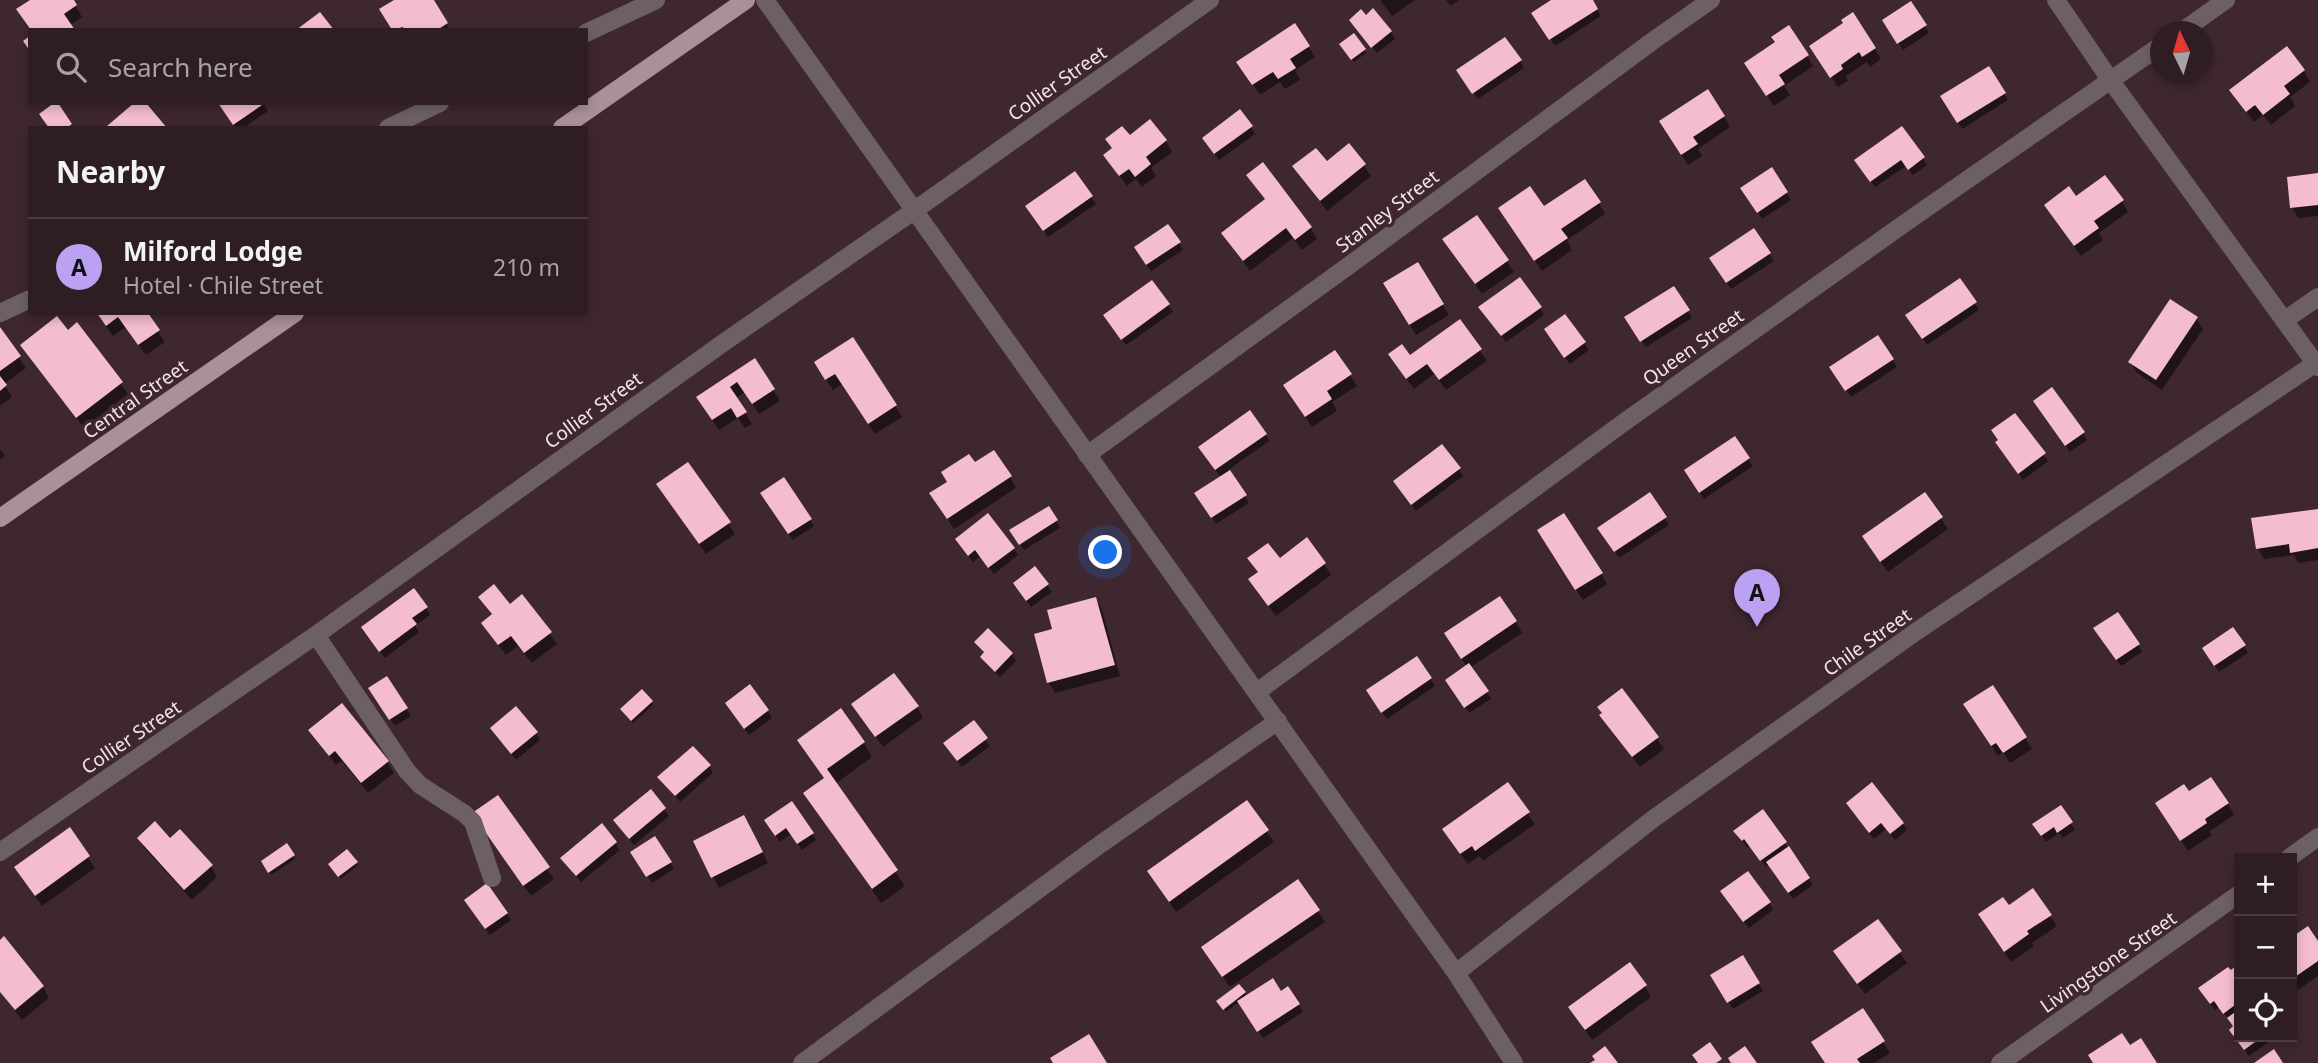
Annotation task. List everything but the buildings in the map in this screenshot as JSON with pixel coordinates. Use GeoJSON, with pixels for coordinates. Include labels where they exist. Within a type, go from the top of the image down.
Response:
{"type":"FeatureCollection","features":[{"type":"Feature","properties":{"kind":"main road"},"geometry":{"type":"LineString","coordinates":[[565,126],[746,0]]}},
{"type":"Feature","properties":{"kind":"main road","name":"Central Street"},"geometry":{"type":"LineString","coordinates":[[0,519],[292,315]]}},
{"type":"Feature","properties":{"kind":"street"},"geometry":{"type":"LineString","coordinates":[[588,32],[656,0]]}},
{"type":"Feature","properties":{"kind":"street"},"geometry":{"type":"LineString","coordinates":[[765,0],[1278,721],[1455,973],[1514,1063]]}},
{"type":"Feature","properties":{"kind":"street","name":"Collier Street"},"geometry":{"type":"LineString","coordinates":[[0,852],[316,635],[712,351],[1210,0]]}},
{"type":"Feature","properties":{"kind":"street","name":"Stanley Street"},"geometry":{"type":"LineString","coordinates":[[1087,455],[1711,0]]}},
{"type":"Feature","properties":{"kind":"street"},"geometry":{"type":"LineString","coordinates":[[2056,0],[2111,81],[2317,365]]}},
{"type":"Feature","properties":{"kind":"street"},"geometry":{"type":"LineString","coordinates":[[2196,21],[2226,0]]}},
{"type":"Feature","properties":{"kind":"street","name":"Queen Street"},"geometry":{"type":"LineString","coordinates":[[1257,692],[1634,415],[2150,54]]}},
{"type":"Feature","properties":{"kind":"street"},"geometry":{"type":"LineString","coordinates":[[392,126],[436,105]]}},
{"type":"Feature","properties":{"kind":"street"},"geometry":{"type":"LineString","coordinates":[[2285,320],[2318,297]]}},
{"type":"Feature","properties":{"kind":"street"},"geometry":{"type":"LineString","coordinates":[[0,313],[28,300]]}},
{"type":"Feature","properties":{"kind":"street","name":"Chile Street"},"geometry":{"type":"LineString","coordinates":[[1455,973],[1653,819],[1906,639],[2317,365]]}},
{"type":"Feature","properties":{"kind":"street"},"geometry":{"type":"LineString","coordinates":[[316,635],[407,771],[419,785],[473,822],[492,878]]}},
{"type":"Feature","properties":{"kind":"street"},"geometry":{"type":"LineString","coordinates":[[802,1063],[1102,843],[1278,721]]}},
{"type":"Feature","properties":{"kind":"street"},"geometry":{"type":"LineString","coordinates":[[2296,853],[2318,837]]}},
{"type":"Feature","properties":{"kind":"street","name":"Livingstone Street"},"geometry":{"type":"LineString","coordinates":[[2000,1063],[2103,993],[2234,898]]}},
{"type":"Feature","properties":{"kind":"place","name":"Milford Lodge"},"geometry":{"type":"Point","coordinates":[1757,627]}}]}
